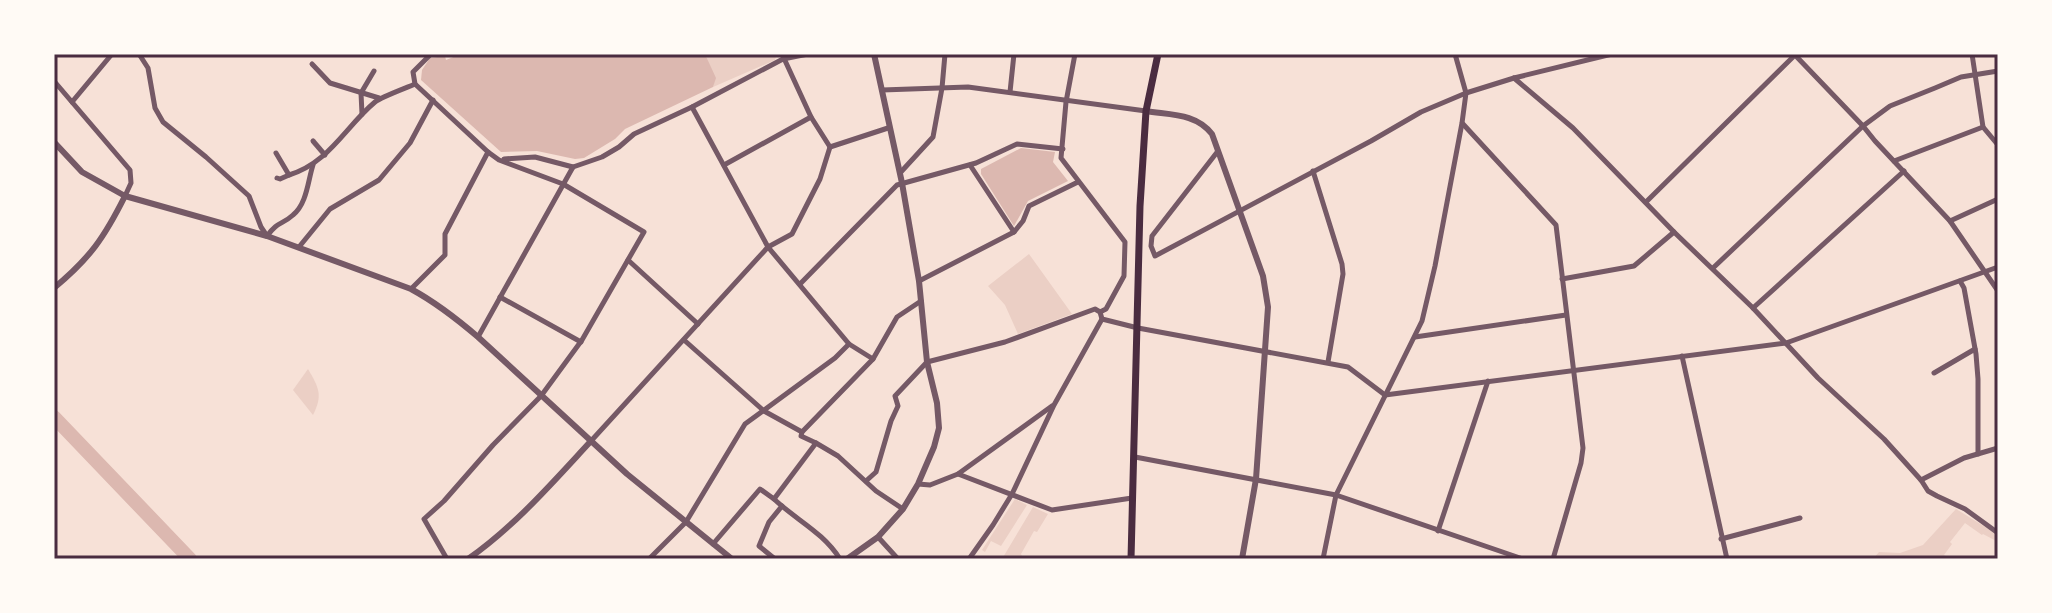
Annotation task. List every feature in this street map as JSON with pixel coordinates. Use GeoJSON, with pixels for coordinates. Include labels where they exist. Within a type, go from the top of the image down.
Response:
{"type":"FeatureCollection","features":[{"type":"Feature","properties":{"kind":"main road"},"geometry":{"type":"LineString","coordinates":[[1131,559],[1140,206],[1146,111],[1158,54]]}},
{"type":"Feature","properties":{"kind":"street"},"geometry":{"type":"LineString","coordinates":[[72,102],[112,54]]}},
{"type":"Feature","properties":{"kind":"street"},"geometry":{"type":"LineString","coordinates":[[139,54],[148,68],[155,108],[163,122],[249,196],[267,236]]}},
{"type":"Feature","properties":{"kind":"street"},"geometry":{"type":"LineString","coordinates":[[431,54],[413,72],[415,84],[488,152],[499,160],[563,184],[644,232],[581,342],[541,396],[424,519],[447,559]]}},
{"type":"Feature","properties":{"kind":"street"},"geometry":{"type":"LineString","coordinates":[[499,160],[535,157],[573,167],[602,157],[634,134],[692,107],[782,57],[808,54]]}},
{"type":"Feature","properties":{"kind":"street"},"geometry":{"type":"LineString","coordinates":[[847,559],[878,537],[903,509],[918,484],[939,428],[902,183],[874,54]]}},
{"type":"Feature","properties":{"kind":"street"},"geometry":{"type":"LineString","coordinates":[[899,174],[933,137],[945,54]]}},
{"type":"Feature","properties":{"kind":"street"},"geometry":{"type":"LineString","coordinates":[[1010,92],[1014,54]]}},
{"type":"Feature","properties":{"kind":"street"},"geometry":{"type":"LineString","coordinates":[[969,559],[1012,494],[1054,405],[1124,276],[1125,242],[1061,158],[1066,102],[1075,54]]}},
{"type":"Feature","properties":{"kind":"street"},"geometry":{"type":"LineString","coordinates":[[1323,559],[1336,495],[1422,321],[1431,290],[1466,93],[1455,54]]}},
{"type":"Feature","properties":{"kind":"street"},"geometry":{"type":"LineString","coordinates":[[1218,150],[1152,236],[1151,246],[1155,256],[1413,116],[1466,93],[1514,78],[1612,54]]}},
{"type":"Feature","properties":{"kind":"street"},"geometry":{"type":"LineString","coordinates":[[1972,54],[1983,127],[1998,145]]}},
{"type":"Feature","properties":{"kind":"street"},"geometry":{"type":"LineString","coordinates":[[1646,202],[1794,55],[1950,221],[1998,291]]}},
{"type":"Feature","properties":{"kind":"street"},"geometry":{"type":"LineString","coordinates":[[468,559],[495,540],[543,493],[768,247],[792,234],[820,179],[830,147],[811,117],[782,57]]}},
{"type":"Feature","properties":{"kind":"street"},"geometry":{"type":"LineString","coordinates":[[312,64],[330,83],[379,98]]}},
{"type":"Feature","properties":{"kind":"street"},"geometry":{"type":"LineString","coordinates":[[362,115],[361,93],[374,71]]}},
{"type":"Feature","properties":{"kind":"street"},"geometry":{"type":"LineString","coordinates":[[1713,268],[1863,126],[1890,106],[1961,77],[1998,71]]}},
{"type":"Feature","properties":{"kind":"street"},"geometry":{"type":"LineString","coordinates":[[1514,78],[1573,128],[1753,308],[1818,378],[1884,439],[1928,491],[1965,509],[1998,533]]}},
{"type":"Feature","properties":{"kind":"street"},"geometry":{"type":"LineString","coordinates":[[54,81],[130,170],[131,183],[110,227],[94,250],[54,288]]}},
{"type":"Feature","properties":{"kind":"street"},"geometry":{"type":"LineString","coordinates":[[277,178],[313,165],[379,98],[415,84]]}},
{"type":"Feature","properties":{"kind":"street"},"geometry":{"type":"LineString","coordinates":[[882,90],[968,87],[1010,92],[1189,117],[1201,122],[1212,134],[1263,276],[1268,307],[1256,479],[1242,559]]}},
{"type":"Feature","properties":{"kind":"street"},"geometry":{"type":"LineString","coordinates":[[299,247],[330,209],[379,180],[410,143],[433,100]]}},
{"type":"Feature","properties":{"kind":"street"},"geometry":{"type":"LineString","coordinates":[[692,107],[768,247],[849,344],[873,359]]}},
{"type":"Feature","properties":{"kind":"street"},"geometry":{"type":"LineString","coordinates":[[724,165],[811,117]]}},
{"type":"Feature","properties":{"kind":"street"},"geometry":{"type":"LineString","coordinates":[[1462,123],[1556,225],[1583,448],[1553,559]]}},
{"type":"Feature","properties":{"kind":"street"},"geometry":{"type":"LineString","coordinates":[[1894,161],[1983,127]]}},
{"type":"Feature","properties":{"kind":"street"},"geometry":{"type":"LineString","coordinates":[[830,147],[888,128]]}},
{"type":"Feature","properties":{"kind":"street"},"geometry":{"type":"LineString","coordinates":[[313,141],[325,155]]}},
{"type":"Feature","properties":{"kind":"street"},"geometry":{"type":"LineString","coordinates":[[54,142],[82,172],[125,196],[267,236],[411,289],[455,317],[591,441],[732,559]]}},
{"type":"Feature","properties":{"kind":"street"},"geometry":{"type":"LineString","coordinates":[[801,283],[897,185],[970,165],[1017,144],[1063,149]]}},
{"type":"Feature","properties":{"kind":"street"},"geometry":{"type":"LineString","coordinates":[[411,289],[445,255],[445,234],[488,152]]}},
{"type":"Feature","properties":{"kind":"street"},"geometry":{"type":"LineString","coordinates":[[276,153],[289,175]]}},
{"type":"Feature","properties":{"kind":"street"},"geometry":{"type":"LineString","coordinates":[[267,236],[300,207],[313,165]]}},
{"type":"Feature","properties":{"kind":"street"},"geometry":{"type":"LineString","coordinates":[[970,165],[1014,232]]}},
{"type":"Feature","properties":{"kind":"street"},"geometry":{"type":"LineString","coordinates":[[478,337],[573,167]]}},
{"type":"Feature","properties":{"kind":"street"},"geometry":{"type":"LineString","coordinates":[[1313,171],[1343,274],[1328,362]]}},
{"type":"Feature","properties":{"kind":"street"},"geometry":{"type":"LineString","coordinates":[[1753,308],[1904,171]]}},
{"type":"Feature","properties":{"kind":"street"},"geometry":{"type":"LineString","coordinates":[[919,281],[1014,232],[1029,206],[1078,182]]}},
{"type":"Feature","properties":{"kind":"street"},"geometry":{"type":"LineString","coordinates":[[1950,221],[1998,199]]}},
{"type":"Feature","properties":{"kind":"street"},"geometry":{"type":"LineString","coordinates":[[1562,279],[1634,266],[1674,232]]}},
{"type":"Feature","properties":{"kind":"street"},"geometry":{"type":"LineString","coordinates":[[628,260],[698,324]]}},
{"type":"Feature","properties":{"kind":"street"},"geometry":{"type":"LineString","coordinates":[[866,481],[876,472],[898,406],[895,396],[927,362],[1005,342],[1095,309],[1101,316],[1138,328],[1348,367],[1385,395],[1786,343],[1998,267]]}},
{"type":"Feature","properties":{"kind":"street"},"geometry":{"type":"LineString","coordinates":[[1960,281],[1975,349],[1978,454]]}},
{"type":"Feature","properties":{"kind":"street"},"geometry":{"type":"LineString","coordinates":[[500,297],[581,342]]}},
{"type":"Feature","properties":{"kind":"street"},"geometry":{"type":"LineString","coordinates":[[802,432],[873,359],[897,317],[921,301]]}},
{"type":"Feature","properties":{"kind":"street"},"geometry":{"type":"LineString","coordinates":[[1414,337],[1566,315]]}},
{"type":"Feature","properties":{"kind":"street"},"geometry":{"type":"LineString","coordinates":[[684,340],[764,411],[802,432]]}},
{"type":"Feature","properties":{"kind":"street"},"geometry":{"type":"LineString","coordinates":[[649,559],[686,522],[745,424],[835,358],[849,344]]}},
{"type":"Feature","properties":{"kind":"street"},"geometry":{"type":"LineString","coordinates":[[1934,373],[1975,349]]}},
{"type":"Feature","properties":{"kind":"street"},"geometry":{"type":"LineString","coordinates":[[1682,356],[1727,559]]}},
{"type":"Feature","properties":{"kind":"street"},"geometry":{"type":"LineString","coordinates":[[1438,531],[1488,381]]}},
{"type":"Feature","properties":{"kind":"street"},"geometry":{"type":"LineString","coordinates":[[918,484],[930,485],[958,474],[1054,405]]}},
{"type":"Feature","properties":{"kind":"street"},"geometry":{"type":"LineString","coordinates":[[802,432],[801,436],[838,456],[876,491],[903,509]]}},
{"type":"Feature","properties":{"kind":"street"},"geometry":{"type":"LineString","coordinates":[[774,499],[816,443]]}},
{"type":"Feature","properties":{"kind":"street"},"geometry":{"type":"LineString","coordinates":[[1921,480],[1964,458],[1998,448]]}},
{"type":"Feature","properties":{"kind":"street"},"geometry":{"type":"LineString","coordinates":[[1135,457],[1336,495],[1523,559]]}},
{"type":"Feature","properties":{"kind":"street"},"geometry":{"type":"LineString","coordinates":[[958,474],[1052,510],[1133,498]]}},
{"type":"Feature","properties":{"kind":"street"},"geometry":{"type":"LineString","coordinates":[[713,544],[760,489],[821,535],[840,559]]}},
{"type":"Feature","properties":{"kind":"street"},"geometry":{"type":"LineString","coordinates":[[775,559],[759,546],[769,522],[782,506]]}},
{"type":"Feature","properties":{"kind":"street"},"geometry":{"type":"LineString","coordinates":[[1721,539],[1800,518]]}},
{"type":"Feature","properties":{"kind":"street"},"geometry":{"type":"LineString","coordinates":[[878,537],[898,559]]}},
{"type":"Feature","properties":{"kind":"shaded area"},"geometry":{"type":"Polygon","coordinates":[[[461,54],[705,54],[716,78],[713,87],[625,129],[584,158],[575,159],[537,151],[501,152],[421,80],[422,70],[430,58],[445,56],[446,60],[461,54]]]}},
{"type":"Feature","properties":{"kind":"shaded area"},"geometry":{"type":"Polygon","coordinates":[[[705,54],[777,54],[775,60],[713,87],[715,78],[705,54]]]}},
{"type":"Feature","properties":{"kind":"shaded area"},"geometry":{"type":"Polygon","coordinates":[[[1021,148],[1055,152],[1053,162],[1068,181],[1028,201],[1014,226],[981,174],[981,169],[1021,148]]]}},
{"type":"Feature","properties":{"kind":"shaded area"},"geometry":{"type":"Polygon","coordinates":[[[1029,254],[1072,314],[1018,334],[1005,305],[988,286],[1029,254]]]}},
{"type":"Feature","properties":{"kind":"shaded area"},"geometry":{"type":"Polygon","coordinates":[[[308,369],[318,392],[313,415],[293,390],[308,369]]]}},
{"type":"Feature","properties":{"kind":"shaded area"},"geometry":{"type":"Polygon","coordinates":[[[1015,499],[1027,505],[1001,546],[991,541],[985,552],[982,550],[1015,499]]]}},
{"type":"Feature","properties":{"kind":"shaded area"},"geometry":{"type":"Polygon","coordinates":[[[1033,507],[1048,514],[1037,532],[1034,531],[1021,554],[1023,558],[1002,559],[1033,507]]]}},
{"type":"Feature","properties":{"kind":"shaded area"},"geometry":{"type":"Polygon","coordinates":[[[1956,509],[1995,533],[1998,542],[1965,523],[1944,555],[1949,559],[1873,559],[1879,552],[1900,553],[1923,545],[1956,509]]]}},
{"type":"Feature","properties":{"kind":"waterway"},"geometry":{"type":"LineString","coordinates":[[54,417],[190,559]]}}]}
